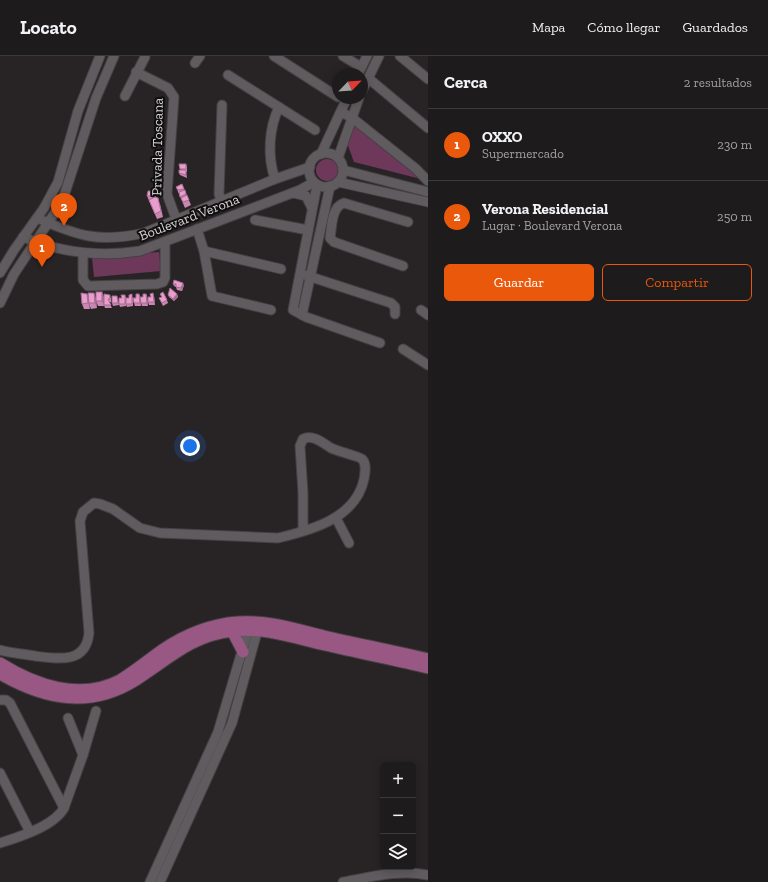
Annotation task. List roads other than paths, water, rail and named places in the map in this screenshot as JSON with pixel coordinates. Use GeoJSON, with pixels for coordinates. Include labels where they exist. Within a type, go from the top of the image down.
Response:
{"type":"FeatureCollection","features":[{"type":"Feature","properties":{"kind":"main road"},"geometry":{"type":"LineString","coordinates":[[0,663],[39,684],[55,688],[78,690],[93,688],[118,680],[162,650],[189,635],[220,624],[254,627]]}},
{"type":"Feature","properties":{"kind":"main road"},"geometry":{"type":"LineString","coordinates":[[0,674],[22,686],[54,696],[78,698],[94,697],[122,688],[167,657],[193,643],[232,631],[279,625],[426,663]]}},
{"type":"Feature","properties":{"kind":"main road"},"geometry":{"type":"LineString","coordinates":[[232,631],[243,652]]}},
{"type":"Feature","properties":{"kind":"street"},"geometry":{"type":"LineString","coordinates":[[0,273],[44,208],[58,182],[78,111],[100,56]]}},
{"type":"Feature","properties":{"kind":"street"},"geometry":{"type":"LineString","coordinates":[[0,303],[14,274],[37,242],[62,202],[96,98],[114,56]]}},
{"type":"Feature","properties":{"kind":"street"},"geometry":{"type":"LineString","coordinates":[[274,56],[332,93]]}},
{"type":"Feature","properties":{"kind":"street"},"geometry":{"type":"LineString","coordinates":[[343,56],[357,68]]}},
{"type":"Feature","properties":{"kind":"street"},"geometry":{"type":"LineString","coordinates":[[360,68],[367,56]]}},
{"type":"Feature","properties":{"kind":"street"},"geometry":{"type":"LineString","coordinates":[[379,56],[368,78],[428,128]]}},
{"type":"Feature","properties":{"kind":"street"},"geometry":{"type":"LineString","coordinates":[[400,56],[428,79]]}},
{"type":"Feature","properties":{"kind":"street"},"geometry":{"type":"LineString","coordinates":[[125,96],[136,72],[145,58]]}},
{"type":"Feature","properties":{"kind":"street","name":"Privada Toscana"},"geometry":{"type":"LineString","coordinates":[[136,72],[168,88],[174,96],[167,190],[168,198],[176,219]]}},
{"type":"Feature","properties":{"kind":"street"},"geometry":{"type":"LineString","coordinates":[[228,75],[315,130]]}},
{"type":"Feature","properties":{"kind":"street"},"geometry":{"type":"LineString","coordinates":[[321,154],[341,112],[342,104]]}},
{"type":"Feature","properties":{"kind":"street"},"geometry":{"type":"LineString","coordinates":[[343,170],[338,158],[356,104]]}},
{"type":"Feature","properties":{"kind":"street"},"geometry":{"type":"LineString","coordinates":[[221,201],[219,194],[222,105]]}},
{"type":"Feature","properties":{"kind":"street"},"geometry":{"type":"LineString","coordinates":[[274,179],[271,150],[272,129],[273,119],[279,107]]}},
{"type":"Feature","properties":{"kind":"street"},"geometry":{"type":"LineString","coordinates":[[341,112],[351,117],[415,168],[428,181]]}},
{"type":"Feature","properties":{"kind":"street"},"geometry":{"type":"LineString","coordinates":[[338,158],[327,154],[321,154],[316,157],[310,167],[311,177],[316,183],[334,184],[428,202]]}},
{"type":"Feature","properties":{"kind":"street","name":"Boulevard Verona"},"geometry":{"type":"LineString","coordinates":[[37,218],[73,234],[107,238],[144,234],[176,219],[274,179],[310,167]]}},
{"type":"Feature","properties":{"kind":"street"},"geometry":{"type":"LineString","coordinates":[[302,315],[309,276],[328,220],[334,184],[343,170]]}},
{"type":"Feature","properties":{"kind":"street"},"geometry":{"type":"LineString","coordinates":[[343,170],[428,192]]}},
{"type":"Feature","properties":{"kind":"street"},"geometry":{"type":"LineString","coordinates":[[316,183],[293,308],[295,312],[302,315],[380,343]]}},
{"type":"Feature","properties":{"kind":"street","name":"Boulevard Verona"},"geometry":{"type":"LineString","coordinates":[[23,237],[83,254],[127,253],[140,251],[165,243],[316,183]]}},
{"type":"Feature","properties":{"kind":"street"},"geometry":{"type":"LineString","coordinates":[[291,193],[300,193],[306,196],[312,208]]}},
{"type":"Feature","properties":{"kind":"street"},"geometry":{"type":"LineString","coordinates":[[402,266],[334,242],[330,238],[328,220],[338,207],[344,203],[408,222]]}},
{"type":"Feature","properties":{"kind":"street"},"geometry":{"type":"LineString","coordinates":[[255,220],[308,230]]}},
{"type":"Feature","properties":{"kind":"street"},"geometry":{"type":"LineString","coordinates":[[197,229],[204,251],[212,296],[271,310]]}},
{"type":"Feature","properties":{"kind":"street"},"geometry":{"type":"LineString","coordinates":[[83,254],[83,280],[88,286],[157,284],[163,282],[165,278],[165,243]]}},
{"type":"Feature","properties":{"kind":"street"},"geometry":{"type":"LineString","coordinates":[[204,251],[281,269]]}},
{"type":"Feature","properties":{"kind":"street"},"geometry":{"type":"LineString","coordinates":[[299,274],[391,303],[395,307],[395,314]]}},
{"type":"Feature","properties":{"kind":"street"},"geometry":{"type":"LineString","coordinates":[[402,349],[428,365]]}},
{"type":"Feature","properties":{"kind":"street"},"geometry":{"type":"LineString","coordinates":[[0,650],[57,659],[69,658],[82,652],[88,644],[89,633],[80,521],[82,512],[94,504],[100,504],[113,509],[140,528],[160,533],[278,538],[303,531],[336,518],[344,512],[354,500],[363,484],[365,472],[364,462],[360,457],[345,454],[314,438],[307,437],[303,439],[300,446],[303,493],[303,531]]}},
{"type":"Feature","properties":{"kind":"street"},"geometry":{"type":"LineString","coordinates":[[336,518],[350,544]]}},
{"type":"Feature","properties":{"kind":"street"},"geometry":{"type":"LineString","coordinates":[[150,882],[218,732],[243,652],[254,627]]}},
{"type":"Feature","properties":{"kind":"street"},"geometry":{"type":"LineString","coordinates":[[160,882],[232,723],[254,627]]}},
{"type":"Feature","properties":{"kind":"street"},"geometry":{"type":"LineString","coordinates":[[0,700],[6,700],[10,703],[64,808]]}},
{"type":"Feature","properties":{"kind":"street"},"geometry":{"type":"LineString","coordinates":[[0,843],[30,832],[51,822],[60,815],[64,808],[83,755],[96,711]]}},
{"type":"Feature","properties":{"kind":"street"},"geometry":{"type":"LineString","coordinates":[[68,718],[83,755]]}},
{"type":"Feature","properties":{"kind":"street"},"geometry":{"type":"LineString","coordinates":[[0,774],[30,832]]}},
{"type":"Feature","properties":{"kind":"street"},"geometry":{"type":"LineString","coordinates":[[343,882],[392,873],[409,873],[428,876]]}},
{"type":"Feature","properties":{"kind":"place","name":"Verona Residencial"},"geometry":{"type":"Point","coordinates":[64,226]}},
{"type":"Feature","properties":{"kind":"place","name":"OXXO"},"geometry":{"type":"Point","coordinates":[42,267]}}]}
